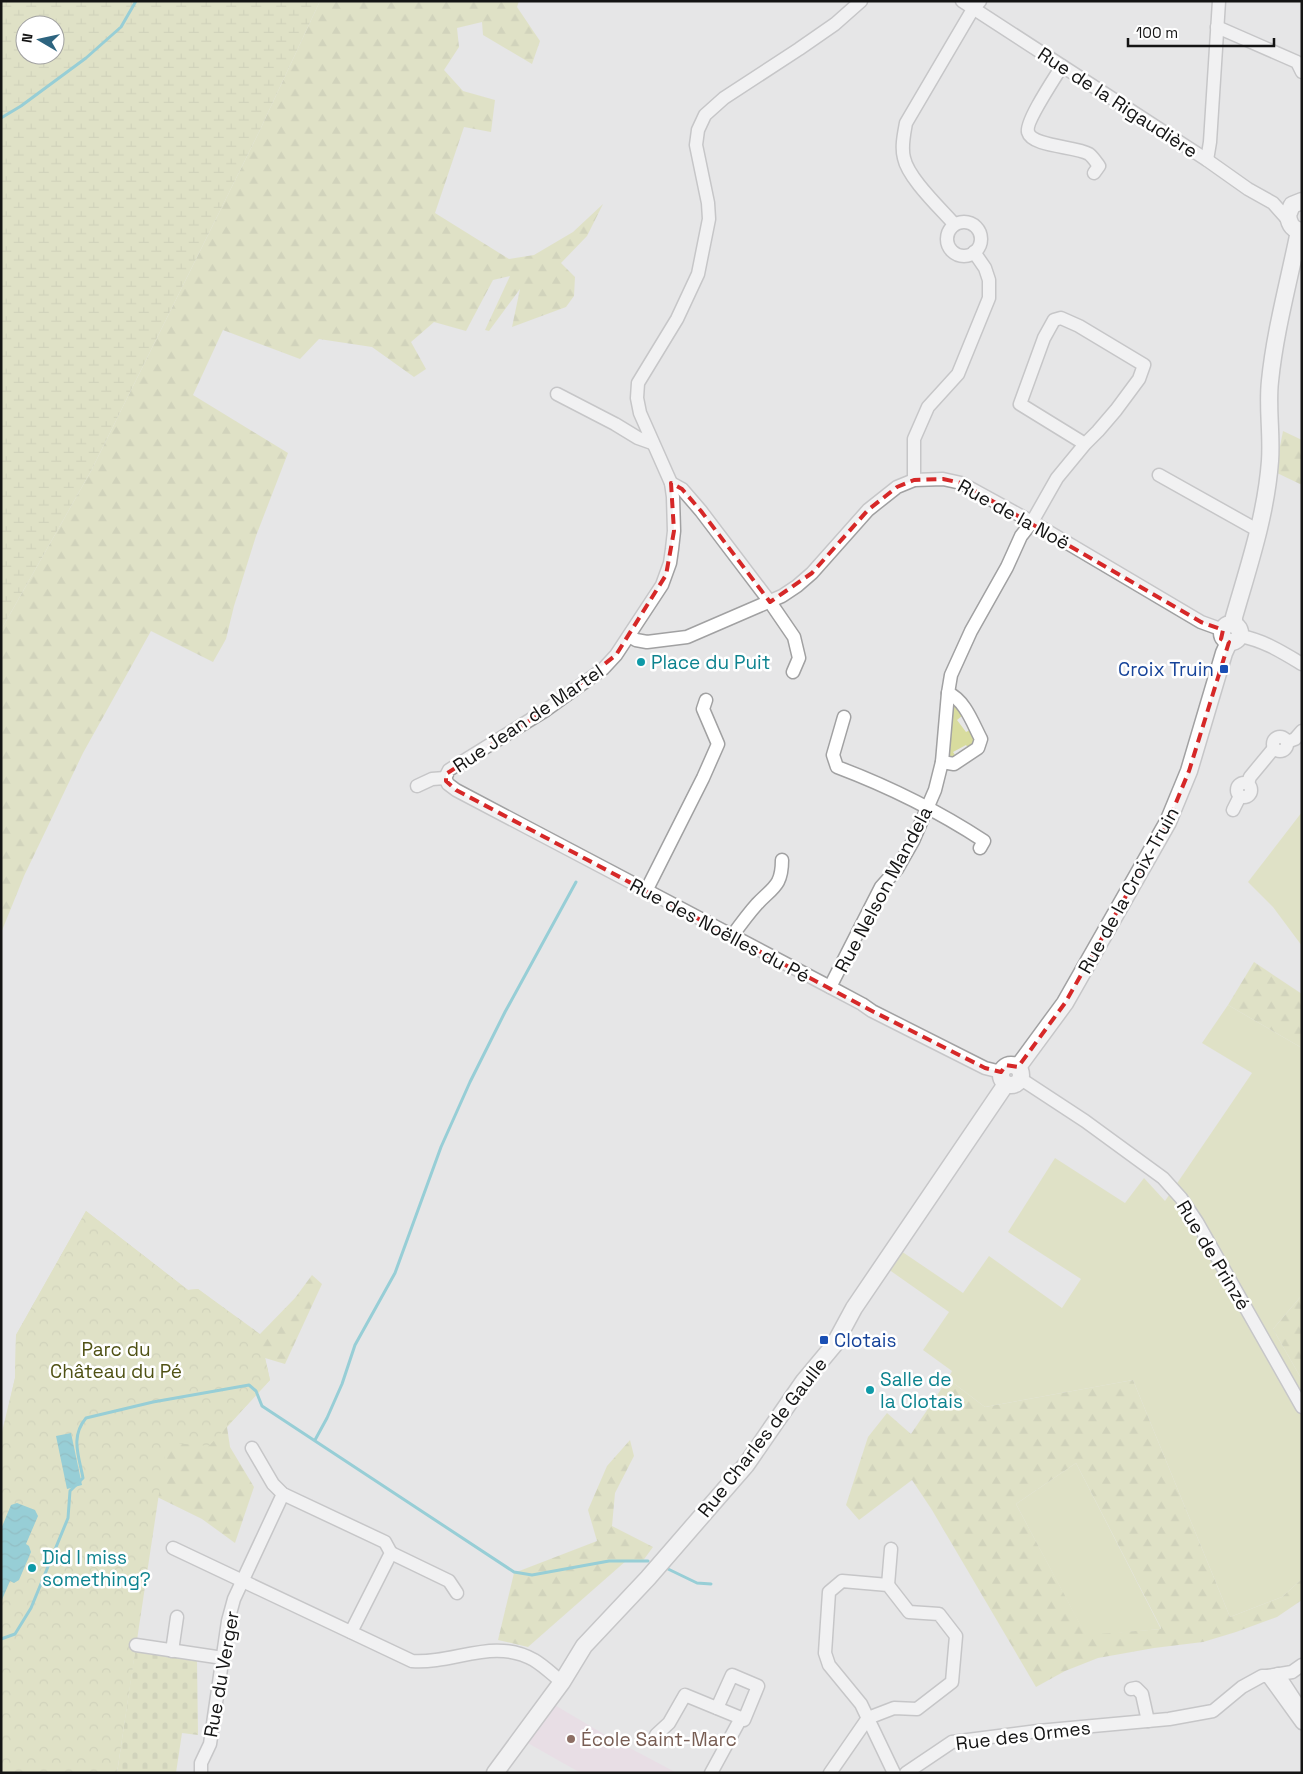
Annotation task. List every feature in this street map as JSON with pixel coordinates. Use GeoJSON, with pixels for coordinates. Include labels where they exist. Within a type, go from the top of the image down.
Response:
{"type":"FeatureCollection","features":[{"type":"Feature","properties":{"kind":"main road","name":"Rue de la Croix-Truin"},"geometry":{"type":"LineString","coordinates":[[1012,1076],[1065,1003],[1168,822],[1189,771],[1224,653],[1232,633],[1234,617],[1259,531],[1270,461],[1270,383],[1273,357],[1297,218]]}},
{"type":"Feature","properties":{"kind":"main road","name":"Rue Charles de Gaulle"},"geometry":{"type":"LineString","coordinates":[[494,1773],[562,1682],[584,1646],[648,1578],[746,1465],[804,1381],[834,1345],[854,1308],[1012,1076]]}},
{"type":"Feature","properties":{"kind":"street","name":"Rue Jean de Martel"},"geometry":{"type":"LineString","coordinates":[[445,778],[449,770],[546,710],[603,669],[616,655],[662,585],[670,563],[674,532],[674,497],[671,483],[640,413],[637,398],[638,383],[677,319],[698,274],[709,219],[708,204],[696,145],[698,130],[705,115],[724,98],[835,24],[861,1]]}},
{"type":"Feature","properties":{"kind":"street","name":"Rue de la Rigaudière"},"geometry":{"type":"LineString","coordinates":[[962,1],[976,5],[1062,66],[1207,160],[1248,189],[1297,218]]}},
{"type":"Feature","properties":{"kind":"street"},"geometry":{"type":"LineString","coordinates":[[1207,160],[1210,142],[1219,1]]}},
{"type":"Feature","properties":{"kind":"street"},"geometry":{"type":"LineString","coordinates":[[954,224],[909,172],[904,158],[903,140],[906,123],[976,5]]}},
{"type":"Feature","properties":{"kind":"street"},"geometry":{"type":"LineString","coordinates":[[1218,27],[1297,62],[1302,72]]}},
{"type":"Feature","properties":{"kind":"street"},"geometry":{"type":"LineString","coordinates":[[1062,66],[1034,113],[1028,133],[1043,144],[1077,150],[1090,155],[1099,166],[1094,173]]}},
{"type":"Feature","properties":{"kind":"street"},"geometry":{"type":"LineString","coordinates":[[965,221],[976,226],[981,236],[981,242],[974,252],[964,256],[954,253],[950,249],[947,244],[947,233],[954,224],[965,221]]}},
{"type":"Feature","properties":{"kind":"street"},"geometry":{"type":"LineString","coordinates":[[914,480],[914,439],[928,407],[958,374],[989,298],[990,280],[985,268],[974,252]]}},
{"type":"Feature","properties":{"kind":"street","name":"Rue Nelson Mandela"},"geometry":{"type":"LineString","coordinates":[[830,987],[881,887],[897,869],[913,841],[935,790],[942,762],[948,693],[957,660],[970,630],[1006,567],[1021,536],[1032,522],[1057,478],[1122,402],[1139,379],[1144,365],[1080,326],[1061,318],[1054,320],[1044,338],[1020,404],[1085,444]]}},
{"type":"Feature","properties":{"kind":"street"},"geometry":{"type":"LineString","coordinates":[[557,394],[638,438],[652,443]]}},
{"type":"Feature","properties":{"kind":"street"},"geometry":{"type":"LineString","coordinates":[[1159,475],[1259,531]]}},
{"type":"Feature","properties":{"kind":"street","name":"Rue de la Noë"},"geometry":{"type":"LineString","coordinates":[[629,636],[636,640],[647,642],[687,637],[770,602],[797,586],[812,573],[868,510],[897,487],[914,480],[943,479],[961,483],[1032,522],[1200,622],[1252,638],[1302,664]]}},
{"type":"Feature","properties":{"kind":"street"},"geometry":{"type":"LineString","coordinates":[[671,483],[682,489],[694,504],[770,602],[794,637],[799,658],[793,672]]}},
{"type":"Feature","properties":{"kind":"street"},"geometry":{"type":"LineString","coordinates":[[942,762],[954,764],[978,748],[981,740],[956,696],[948,693]]}},
{"type":"Feature","properties":{"kind":"street"},"geometry":{"type":"LineString","coordinates":[[646,891],[718,744],[703,709],[706,700]]}},
{"type":"Feature","properties":{"kind":"street"},"geometry":{"type":"LineString","coordinates":[[844,716],[833,754],[837,767],[876,782],[947,817],[984,841],[980,848]]}},
{"type":"Feature","properties":{"kind":"street"},"geometry":{"type":"LineString","coordinates":[[1233,810],[1240,796],[1245,798],[1251,794],[1251,787],[1248,784],[1250,777],[1274,748],[1278,751],[1286,749],[1287,742],[1295,739],[1302,731]]}},
{"type":"Feature","properties":{"kind":"street"},"geometry":{"type":"LineString","coordinates":[[416,786],[432,778],[445,778]]}},
{"type":"Feature","properties":{"kind":"street","name":"Rue des Noëlles du Pé"},"geometry":{"type":"LineString","coordinates":[[445,778],[448,784],[456,790],[862,1004],[872,1012],[985,1068],[1012,1076]]}},
{"type":"Feature","properties":{"kind":"street"},"geometry":{"type":"LineString","coordinates":[[732,936],[757,904],[776,886],[782,873],[782,860]]}},
{"type":"Feature","properties":{"kind":"street","name":"Rue de Prinzé"},"geometry":{"type":"LineString","coordinates":[[1012,1076],[1085,1121],[1162,1178],[1181,1198],[1197,1222],[1302,1407]]}},
{"type":"Feature","properties":{"kind":"street"},"geometry":{"type":"LineString","coordinates":[[252,1448],[273,1484],[283,1494],[385,1542],[391,1553],[449,1582],[457,1593]]}},
{"type":"Feature","properties":{"kind":"street","name":"Rue du Verger"},"geometry":{"type":"LineString","coordinates":[[201,1773],[201,1763],[210,1744],[228,1621],[234,1600],[283,1494]]}},
{"type":"Feature","properties":{"kind":"street"},"geometry":{"type":"LineString","coordinates":[[173,1548],[412,1661],[436,1661],[489,1650],[511,1651],[536,1661],[562,1682]]}},
{"type":"Feature","properties":{"kind":"street"},"geometry":{"type":"LineString","coordinates":[[830,1773],[868,1718],[894,1708],[917,1709],[952,1682],[956,1636],[939,1614],[909,1612],[888,1585],[891,1549]]}},
{"type":"Feature","properties":{"kind":"street"},"geometry":{"type":"LineString","coordinates":[[350,1632],[391,1553]]}},
{"type":"Feature","properties":{"kind":"street"},"geometry":{"type":"LineString","coordinates":[[888,1585],[842,1582],[828,1592],[825,1654],[832,1670],[852,1692],[868,1718],[894,1773]]}},
{"type":"Feature","properties":{"kind":"street"},"geometry":{"type":"LineString","coordinates":[[172,1651],[177,1617]]}},
{"type":"Feature","properties":{"kind":"street"},"geometry":{"type":"LineString","coordinates":[[136,1645],[223,1658]]}},
{"type":"Feature","properties":{"kind":"street","name":"Rue des Ormes"},"geometry":{"type":"LineString","coordinates":[[906,1773],[952,1742],[1038,1731],[1169,1719],[1213,1711],[1242,1687],[1262,1676],[1292,1672],[1302,1665]]}},
{"type":"Feature","properties":{"kind":"street"},"geometry":{"type":"LineString","coordinates":[[656,1735],[668,1723],[685,1695],[744,1720],[758,1686],[732,1675],[717,1708]]}},
{"type":"Feature","properties":{"kind":"street"},"geometry":{"type":"LineString","coordinates":[[1273,1675],[1302,1710]]}},
{"type":"Feature","properties":{"kind":"street"},"geometry":{"type":"LineString","coordinates":[[1273,1675],[1302,1723]]}},
{"type":"Feature","properties":{"kind":"street"},"geometry":{"type":"LineString","coordinates":[[1131,1689],[1136,1688],[1142,1694],[1148,1721]]}},
{"type":"Feature","properties":{"kind":"street"},"geometry":{"type":"LineString","coordinates":[[711,1773],[741,1718]]}},
{"type":"Feature","properties":{"kind":"highlighted area"},"geometry":{"type":"Polygon","coordinates":[[[943,479],[961,483],[1201,622],[1223,630],[1221,639],[1229,642],[1189,771],[1168,822],[1065,1003],[1018,1067],[1006,1065],[1001,1072],[985,1068],[872,1011],[456,790],[446,781],[446,774],[546,710],[616,655],[666,575],[674,531],[671,483],[682,489],[701,511],[770,602],[812,573],[868,510],[897,487],[914,480],[943,479]]]}},
{"type":"Feature","properties":{"kind":"shaded area","name":"École Saint-Marc"},"geometry":{"type":"Polygon","coordinates":[[[553,1704],[607,1736],[677,1773],[581,1773],[563,1763],[526,1742],[553,1704]]]}},
{"type":"Feature","properties":{"kind":"green space"},"geometry":{"type":"Polygon","coordinates":[[[1,1],[320,1],[259,132],[91,471],[1,630],[1,1]]]}},
{"type":"Feature","properties":{"kind":"green space"},"geometry":{"type":"Polygon","coordinates":[[[320,1],[519,1],[517,7],[540,41],[532,64],[483,35],[482,22],[457,28],[459,47],[444,70],[463,91],[495,100],[491,132],[464,127],[435,213],[509,259],[534,255],[573,232],[603,204],[587,236],[561,263],[575,277],[574,296],[566,307],[512,327],[520,289],[489,331],[485,330],[510,276],[493,280],[466,331],[434,322],[411,342],[426,369],[414,377],[372,347],[319,339],[300,359],[223,330],[193,395],[288,453],[256,536],[234,606],[226,639],[213,662],[151,631],[83,753],[24,876],[1,933],[1,630],[91,471],[259,132],[320,1]]]}},
{"type":"Feature","properties":{"kind":"green space"},"geometry":{"type":"Polygon","coordinates":[[[1283,431],[1302,440],[1302,485],[1275,472],[1283,431]]]}},
{"type":"Feature","properties":{"kind":"green space"},"geometry":{"type":"Polygon","coordinates":[[[954,703],[963,715],[957,720],[966,732],[972,729],[976,739],[970,750],[966,745],[953,752],[957,758],[950,756],[948,751],[950,713],[954,703]]]}},
{"type":"Feature","properties":{"kind":"green space"},"geometry":{"type":"Polygon","coordinates":[[[1302,812],[1302,946],[1273,907],[1248,882],[1302,812]]]}},
{"type":"Feature","properties":{"kind":"green space"},"geometry":{"type":"Polygon","coordinates":[[[1254,962],[1302,994],[1302,1048],[1228,1005],[1254,962]]]}},
{"type":"Feature","properties":{"kind":"green space"},"geometry":{"type":"Polygon","coordinates":[[[1228,1005],[1302,1048],[1302,1295],[1273,1329],[1302,1380],[1302,1579],[1282,1597],[1230,1617],[1133,1380],[985,1407],[948,1379],[952,1371],[923,1350],[949,1312],[888,1269],[901,1251],[963,1293],[989,1256],[1062,1308],[1081,1279],[1008,1232],[1055,1158],[1125,1203],[1144,1178],[1165,1201],[1252,1073],[1202,1043],[1228,1005]]]}},
{"type":"Feature","properties":{"kind":"green space"},"geometry":{"type":"Polygon","coordinates":[[[86,1211],[188,1290],[198,1289],[260,1334],[295,1298],[312,1275],[322,1284],[285,1364],[265,1358],[270,1380],[227,1427],[230,1447],[254,1487],[235,1543],[202,1519],[147,1492],[1,1480],[2,1435],[15,1378],[16,1335],[86,1211]]]}},
{"type":"Feature","properties":{"kind":"green space","name":"Parc du Château du Pé"},"geometry":{"type":"Polygon","coordinates":[[[86,1211],[188,1290],[198,1289],[260,1335],[270,1380],[209,1446],[173,1443],[166,1447],[117,1773],[1,1773],[1,1436],[15,1378],[16,1335],[86,1211]]]}},
{"type":"Feature","properties":{"kind":"green space"},"geometry":{"type":"Polygon","coordinates":[[[1302,1295],[1302,1380],[1273,1329],[1302,1295]]]}},
{"type":"Feature","properties":{"kind":"green space"},"geometry":{"type":"Polygon","coordinates":[[[948,1379],[985,1407],[1133,1380],[1230,1617],[1282,1597],[1302,1579],[1302,1600],[1277,1617],[1236,1632],[1203,1642],[1098,1658],[1065,1671],[1036,1687],[932,1510],[912,1480],[859,1520],[846,1505],[868,1437],[887,1413],[911,1434],[948,1379]],[[1076,1463],[1016,1504],[1086,1635],[1161,1628],[1076,1463]]]}},
{"type":"Feature","properties":{"kind":"green space"},"geometry":{"type":"Polygon","coordinates":[[[630,1440],[634,1456],[615,1493],[612,1526],[653,1547],[642,1562],[627,1560],[528,1647],[498,1640],[514,1573],[597,1541],[588,1510],[607,1466],[630,1440]]]}},
{"type":"Feature","properties":{"kind":"green space"},"geometry":{"type":"Polygon","coordinates":[[[1076,1463],[1161,1629],[1086,1636],[1016,1504],[1076,1463]]]}},
{"type":"Feature","properties":{"kind":"green space"},"geometry":{"type":"Polygon","coordinates":[[[135,1651],[197,1660],[198,1735],[182,1733],[176,1773],[117,1773],[135,1651]]]}},
{"type":"Feature","properties":{"kind":"water"},"geometry":{"type":"Polygon","coordinates":[[[71,1433],[82,1485],[67,1489],[56,1436],[71,1433]]]}},
{"type":"Feature","properties":{"kind":"water"},"geometry":{"type":"Polygon","coordinates":[[[17,1503],[35,1510],[38,1516],[26,1544],[31,1552],[19,1580],[14,1583],[10,1581],[1,1602],[1,1529],[11,1505],[17,1503]]]}},
{"type":"Feature","properties":{"kind":"waterway"},"geometry":{"type":"LineString","coordinates":[[1,118],[21,106],[86,58],[121,27],[136,1]]}},
{"type":"Feature","properties":{"kind":"waterway"},"geometry":{"type":"LineString","coordinates":[[315,1440],[342,1384],[355,1345],[395,1273],[441,1147],[470,1082],[505,1012],[576,882]]}},
{"type":"Feature","properties":{"kind":"waterway"},"geometry":{"type":"LineString","coordinates":[[1,1639],[15,1634],[31,1608],[68,1518],[70,1491],[83,1478],[77,1440],[78,1432],[86,1418],[153,1402],[249,1385],[256,1391],[262,1406],[514,1572],[532,1575],[609,1561],[648,1561]]}},
{"type":"Feature","properties":{"kind":"waterway"},"geometry":{"type":"LineString","coordinates":[[668,1569],[697,1583],[711,1584]]}},
{"type":"Feature","properties":{"kind":"place","name":"Place du Puit"},"geometry":{"type":"Point","coordinates":[641,662]}},
{"type":"Feature","properties":{"kind":"place","name":"Croix Truin"},"geometry":{"type":"Point","coordinates":[1224,669]}},
{"type":"Feature","properties":{"kind":"place","name":"Clotais"},"geometry":{"type":"Point","coordinates":[824,1340]}},
{"type":"Feature","properties":{"kind":"place","name":"Salle de la Clotais"},"geometry":{"type":"Point","coordinates":[870,1390]}},
{"type":"Feature","properties":{"kind":"place","name":"Did I miss something?"},"geometry":{"type":"Point","coordinates":[32,1568]}},
{"type":"Feature","properties":{"kind":"place","name":"École Saint-Marc"},"geometry":{"type":"Point","coordinates":[571,1739]}}]}
